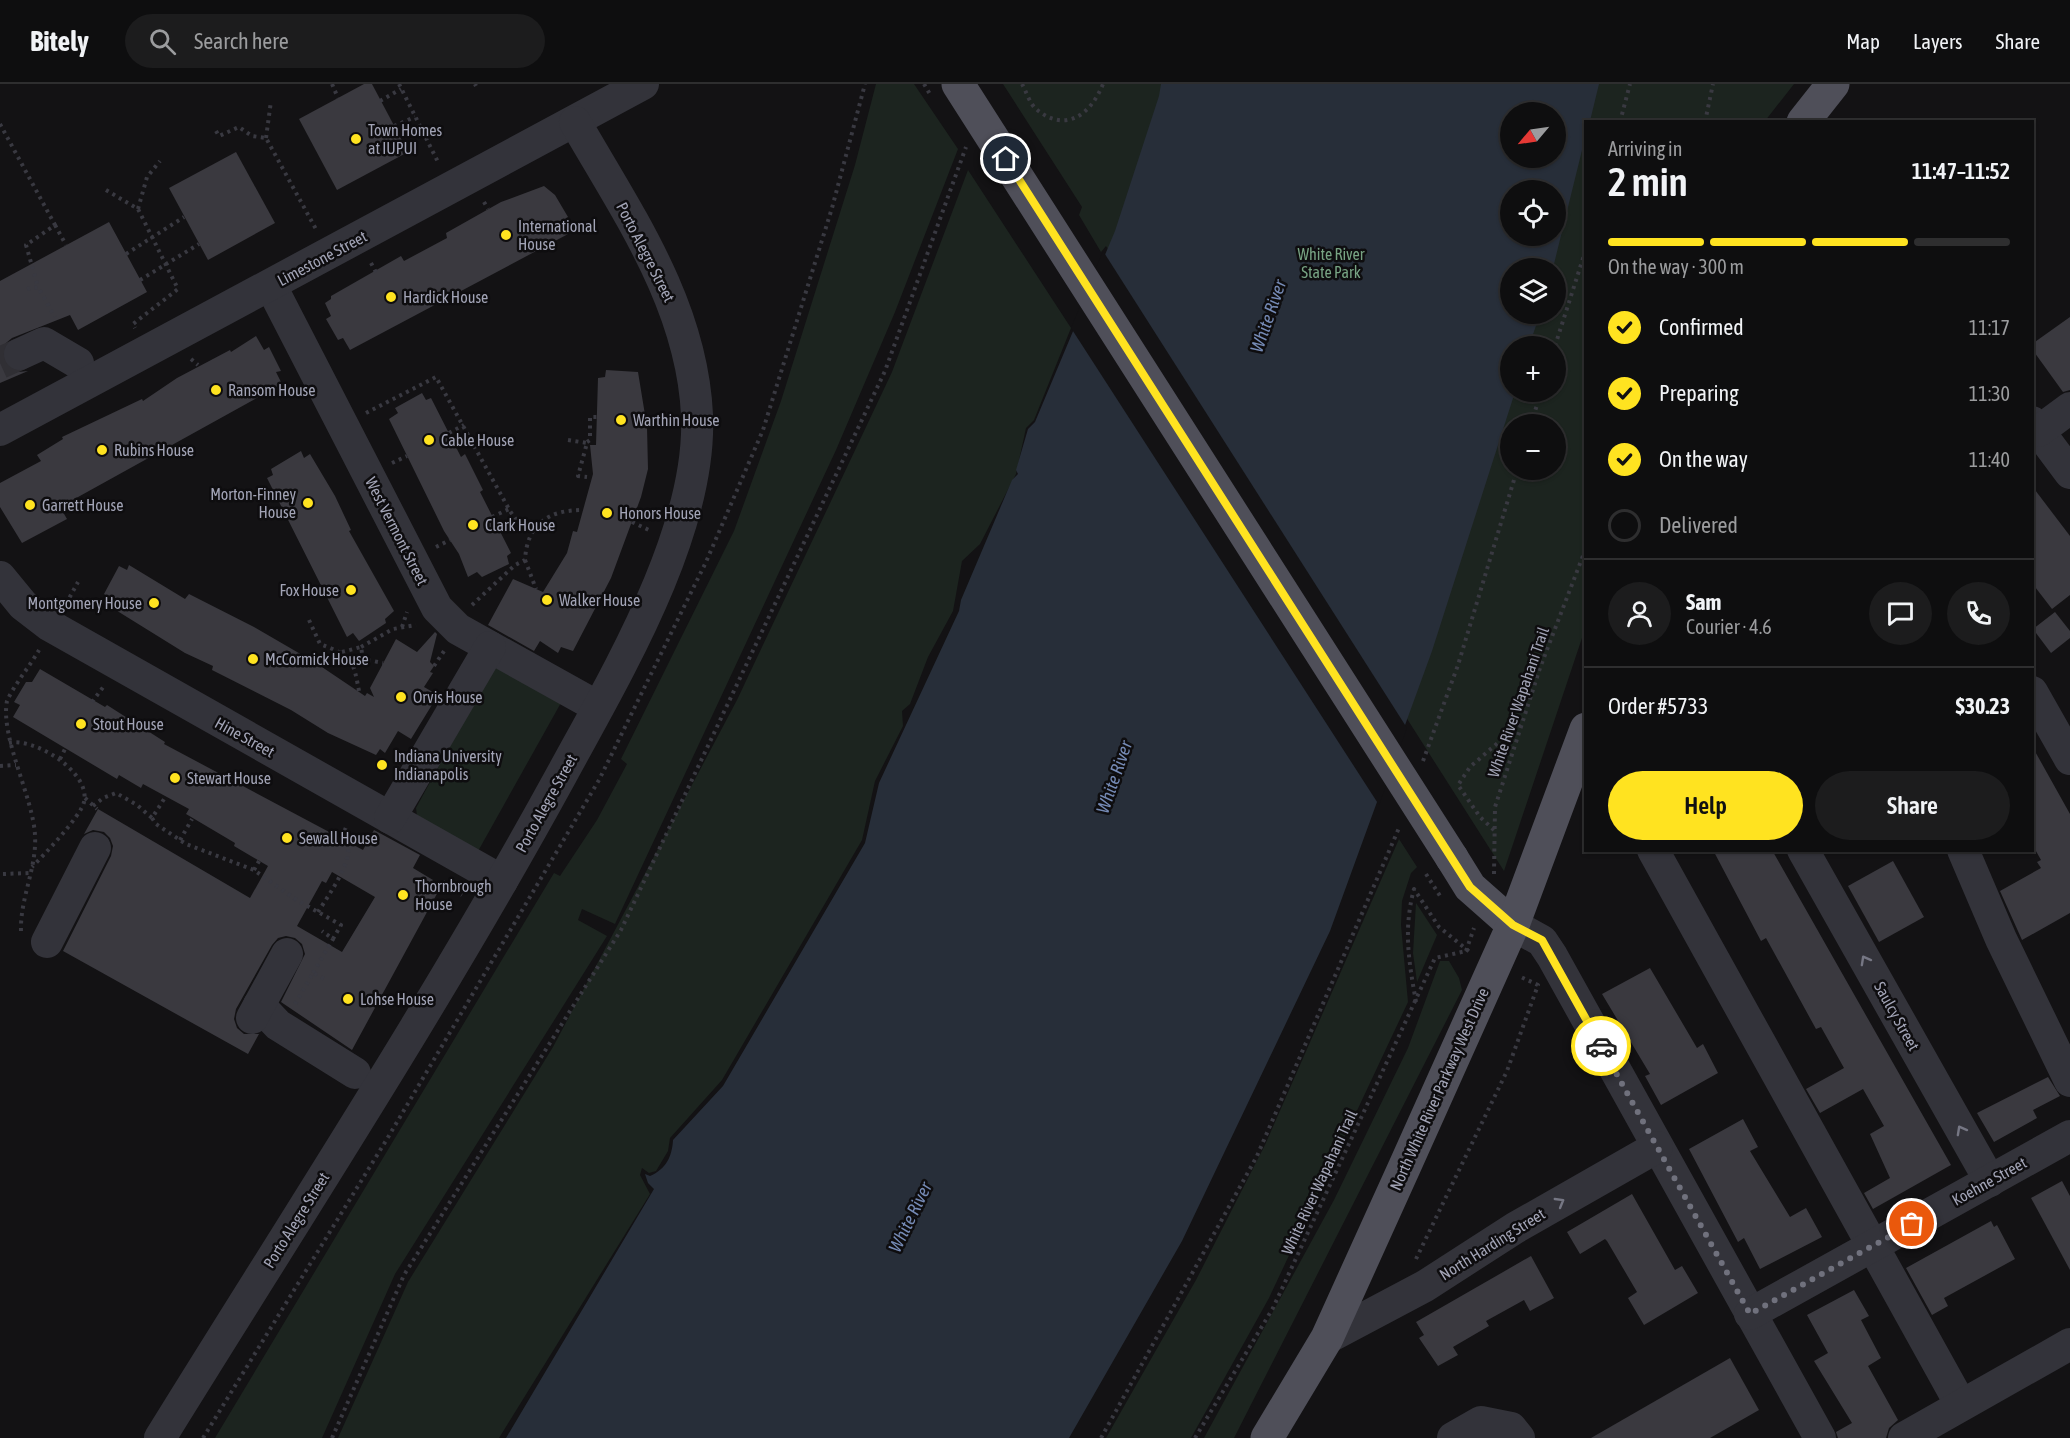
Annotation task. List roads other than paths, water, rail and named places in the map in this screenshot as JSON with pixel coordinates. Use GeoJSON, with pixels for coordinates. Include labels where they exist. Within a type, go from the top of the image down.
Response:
{"type":"FeatureCollection","features":[{"type":"Feature","properties":{"kind":"main road"},"geometry":{"type":"LineString","coordinates":[[958,84],[1470,887],[1513,925]]}},
{"type":"Feature","properties":{"kind":"main road"},"geometry":{"type":"LineString","coordinates":[[1805,120],[1833,84]]}},
{"type":"Feature","properties":{"kind":"main road","name":"North White River Parkway West Drive"},"geometry":{"type":"LineString","coordinates":[[1267,1438],[1327,1338],[1513,925],[1582,749]]}},
{"type":"Feature","properties":{"kind":"street","name":"Limestone Street"},"geometry":{"type":"LineString","coordinates":[[0,429],[271,286],[644,84]]}},
{"type":"Feature","properties":{"kind":"street","name":"Porto Alegre Street"},"geometry":{"type":"LineString","coordinates":[[160,1438],[376,1092],[502,881],[598,707],[633,636],[677,536],[690,492],[697,419],[693,375],[675,306],[642,240],[575,122]]}},
{"type":"Feature","properties":{"kind":"street","name":"West Vermont Street"},"geometry":{"type":"LineString","coordinates":[[271,286],[430,596],[443,615],[447,640],[490,646],[598,707]]}},
{"type":"Feature","properties":{"kind":"street"},"geometry":{"type":"LineString","coordinates":[[20,354],[44,342],[78,363]]}},
{"type":"Feature","properties":{"kind":"street"},"geometry":{"type":"LineString","coordinates":[[2070,408],[2036,427],[2070,473]]}},
{"type":"Feature","properties":{"kind":"street","name":"Hine Street"},"geometry":{"type":"LineString","coordinates":[[0,577],[23,605],[49,625],[502,881]]}},
{"type":"Feature","properties":{"kind":"street"},"geometry":{"type":"LineString","coordinates":[[390,818],[490,646]]}},
{"type":"Feature","properties":{"kind":"street"},"geometry":{"type":"LineString","coordinates":[[2034,696],[2070,759]]}},
{"type":"Feature","properties":{"kind":"street"},"geometry":{"type":"LineString","coordinates":[[34,938],[95,848]]}},
{"type":"Feature","properties":{"kind":"street"},"geometry":{"type":"LineString","coordinates":[[1654,852],[1961,1405]]}},
{"type":"Feature","properties":{"kind":"street","name":"Saulcy Street"},"geometry":{"type":"LineString","coordinates":[[1804,852],[1990,1181]]}},
{"type":"Feature","properties":{"kind":"street"},"geometry":{"type":"LineString","coordinates":[[1964,852],[2001,939],[2070,1081]]}},
{"type":"Feature","properties":{"kind":"street"},"geometry":{"type":"LineString","coordinates":[[1513,925],[1542,940],[1750,1314],[1812,1435]]}},
{"type":"Feature","properties":{"kind":"street"},"geometry":{"type":"LineString","coordinates":[[287,954],[263,1016],[355,1073]]}},
{"type":"Feature","properties":{"kind":"street","name":"Koehne Street"},"geometry":{"type":"LineString","coordinates":[[1750,1314],[2070,1136]]}},
{"type":"Feature","properties":{"kind":"street","name":"North Harding Street"},"geometry":{"type":"LineString","coordinates":[[1327,1338],[1425,1286],[1515,1228],[1657,1147]]}},
{"type":"Feature","properties":{"kind":"street"},"geometry":{"type":"LineString","coordinates":[[1904,1438],[2070,1344]]}},
{"type":"Feature","properties":{"kind":"street"},"geometry":{"type":"LineString","coordinates":[[1453,1438],[1481,1422],[1510,1428],[1519,1438]]}},
{"type":"Feature","properties":{"kind":"water","name":"White River"},"geometry":{"type":"Polygon","coordinates":[[[1161,84],[1599,84],[1590,120],[1584,120],[1584,142],[1566,215],[1566,180],[1500,180],[1500,246],[1558,246],[1555,258],[1500,258],[1500,324],[1537,324],[1532,336],[1500,336],[1500,402],[1512,402],[1508,414],[1500,414],[1500,439],[1432,651],[1330,931],[1182,1241],[1069,1438],[506,1438],[654,1189],[648,1183],[645,1174],[650,1176],[664,1166],[670,1157],[673,1140],[723,1086],[865,843],[879,783],[959,611],[961,600],[1012,480],[1018,474],[1016,470],[1028,429],[1035,422],[1115,231],[1161,84]]]}},
{"type":"Feature","properties":{"kind":"tunnel"},"geometry":{"type":"LineString","coordinates":[[0,363],[20,354]]}},
{"type":"Feature","properties":{"kind":"place","name":"Town Homes at IUPUI"},"geometry":{"type":"Point","coordinates":[356,139]}},
{"type":"Feature","properties":{"kind":"place","name":"International House"},"geometry":{"type":"Point","coordinates":[506,235]}},
{"type":"Feature","properties":{"kind":"place","name":"Hardick House"},"geometry":{"type":"Point","coordinates":[391,297]}},
{"type":"Feature","properties":{"kind":"place","name":"Ransom House"},"geometry":{"type":"Point","coordinates":[216,390]}},
{"type":"Feature","properties":{"kind":"place","name":"Warthin House"},"geometry":{"type":"Point","coordinates":[621,420]}},
{"type":"Feature","properties":{"kind":"place","name":"Cable House"},"geometry":{"type":"Point","coordinates":[429,440]}},
{"type":"Feature","properties":{"kind":"place","name":"Rubins House"},"geometry":{"type":"Point","coordinates":[102,450]}},
{"type":"Feature","properties":{"kind":"place","name":"Morton-Finney House"},"geometry":{"type":"Point","coordinates":[308,503]}},
{"type":"Feature","properties":{"kind":"place","name":"Garrett House"},"geometry":{"type":"Point","coordinates":[30,505]}},
{"type":"Feature","properties":{"kind":"place","name":"Honors House"},"geometry":{"type":"Point","coordinates":[607,513]}},
{"type":"Feature","properties":{"kind":"place","name":"Clark House"},"geometry":{"type":"Point","coordinates":[473,525]}},
{"type":"Feature","properties":{"kind":"place","name":"Fox House"},"geometry":{"type":"Point","coordinates":[351,590]}},
{"type":"Feature","properties":{"kind":"place","name":"Walker House"},"geometry":{"type":"Point","coordinates":[547,600]}},
{"type":"Feature","properties":{"kind":"place","name":"Montgomery House"},"geometry":{"type":"Point","coordinates":[154,603]}},
{"type":"Feature","properties":{"kind":"place","name":"McCormick House"},"geometry":{"type":"Point","coordinates":[253,659]}},
{"type":"Feature","properties":{"kind":"place","name":"Orvis House"},"geometry":{"type":"Point","coordinates":[401,697]}},
{"type":"Feature","properties":{"kind":"place","name":"Stout House"},"geometry":{"type":"Point","coordinates":[81,724]}},
{"type":"Feature","properties":{"kind":"place","name":"Indiana University Indianapolis"},"geometry":{"type":"Point","coordinates":[382,765]}},
{"type":"Feature","properties":{"kind":"place","name":"Stewart House"},"geometry":{"type":"Point","coordinates":[175,778]}},
{"type":"Feature","properties":{"kind":"place","name":"Sewall House"},"geometry":{"type":"Point","coordinates":[287,838]}},
{"type":"Feature","properties":{"kind":"place","name":"Thornbrough House"},"geometry":{"type":"Point","coordinates":[403,895]}},
{"type":"Feature","properties":{"kind":"place","name":"Lohse House"},"geometry":{"type":"Point","coordinates":[348,999]}},
{"type":"Feature","properties":{"kind":"park label","name":"White River State Park"},"geometry":{"type":"Point","coordinates":[1331,263]}}]}
